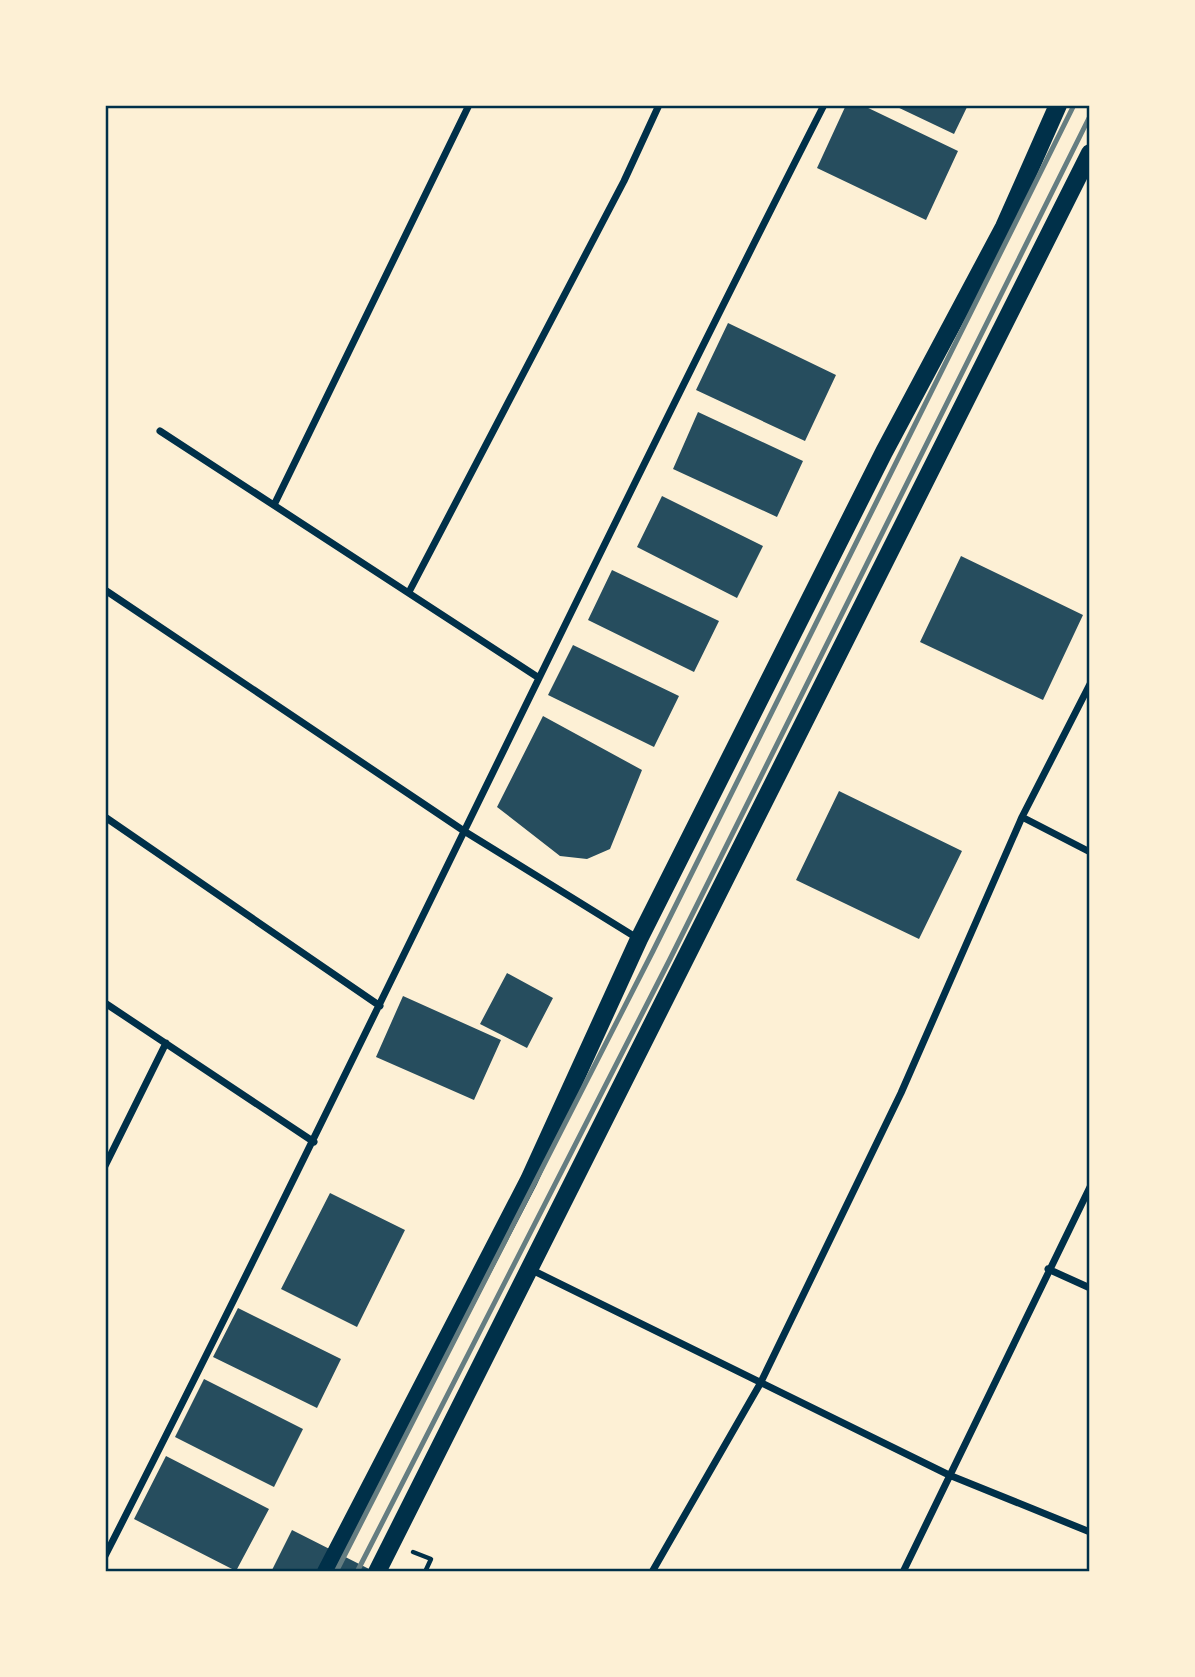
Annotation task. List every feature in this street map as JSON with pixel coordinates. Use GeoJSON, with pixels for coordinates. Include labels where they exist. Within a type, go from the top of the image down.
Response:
{"type":"FeatureCollection","features":[{"type":"Feature","properties":{"kind":"main road"},"geometry":{"type":"LineString","coordinates":[[326,1572],[529,1180],[639,939],[884,452],[1004,227],[1058,105]]}},
{"type":"Feature","properties":{"kind":"main road"},"geometry":{"type":"LineString","coordinates":[[377,1572],[1090,153]]}},
{"type":"Feature","properties":{"kind":"street"},"geometry":{"type":"LineString","coordinates":[[275,503],[470,105]]}},
{"type":"Feature","properties":{"kind":"street"},"geometry":{"type":"LineString","coordinates":[[409,592],[624,181],[659,105]]}},
{"type":"Feature","properties":{"kind":"street"},"geometry":{"type":"LineString","coordinates":[[105,1556],[314,1142],[539,678],[824,105]]}},
{"type":"Feature","properties":{"kind":"street"},"geometry":{"type":"LineString","coordinates":[[160,431],[275,503],[539,678]]}},
{"type":"Feature","properties":{"kind":"street"},"geometry":{"type":"LineString","coordinates":[[105,590],[464,831],[639,939]]}},
{"type":"Feature","properties":{"kind":"street"},"geometry":{"type":"LineString","coordinates":[[652,1572],[760,1384],[901,1093],[1022,817],[1090,684]]}},
{"type":"Feature","properties":{"kind":"street"},"geometry":{"type":"LineString","coordinates":[[105,817],[380,1006]]}},
{"type":"Feature","properties":{"kind":"street"},"geometry":{"type":"LineString","coordinates":[[1022,817],[1090,852]]}},
{"type":"Feature","properties":{"kind":"street"},"geometry":{"type":"LineString","coordinates":[[105,1003],[314,1142]]}},
{"type":"Feature","properties":{"kind":"street"},"geometry":{"type":"LineString","coordinates":[[105,1166],[166,1043]]}},
{"type":"Feature","properties":{"kind":"street"},"geometry":{"type":"LineString","coordinates":[[903,1572],[1090,1187]]}},
{"type":"Feature","properties":{"kind":"street"},"geometry":{"type":"LineString","coordinates":[[529,1268],[949,1475],[1090,1532]]}},
{"type":"Feature","properties":{"kind":"street"},"geometry":{"type":"LineString","coordinates":[[1048,1269],[1090,1288]]}},
{"type":"Feature","properties":{"kind":"building"},"geometry":{"type":"Polygon","coordinates":[[[846,105],[862,105],[958,151],[926,220],[817,168],[846,105]]]}},
{"type":"Feature","properties":{"kind":"building"},"geometry":{"type":"Polygon","coordinates":[[[893,105],[968,105],[954,134],[893,105]]]}},
{"type":"Feature","properties":{"kind":"building"},"geometry":{"type":"Polygon","coordinates":[[[728,323],[836,375],[805,441],[696,390],[728,323]]]}},
{"type":"Feature","properties":{"kind":"building"},"geometry":{"type":"Polygon","coordinates":[[[698,412],[803,461],[777,517],[673,469],[698,412]]]}},
{"type":"Feature","properties":{"kind":"building"},"geometry":{"type":"Polygon","coordinates":[[[662,496],[763,546],[737,598],[637,547],[662,496]]]}},
{"type":"Feature","properties":{"kind":"building"},"geometry":{"type":"Polygon","coordinates":[[[961,556],[1083,615],[1043,700],[920,642],[961,556]]]}},
{"type":"Feature","properties":{"kind":"building"},"geometry":{"type":"Polygon","coordinates":[[[612,570],[719,621],[694,672],[588,620],[612,570]]]}},
{"type":"Feature","properties":{"kind":"building"},"geometry":{"type":"Polygon","coordinates":[[[573,645],[679,696],[654,747],[548,695],[573,645]]]}},
{"type":"Feature","properties":{"kind":"building"},"geometry":{"type":"Polygon","coordinates":[[[543,716],[642,770],[610,849],[587,859],[560,856],[497,807],[543,716]]]}},
{"type":"Feature","properties":{"kind":"building"},"geometry":{"type":"Polygon","coordinates":[[[839,791],[962,851],[919,939],[796,880],[839,791]]]}},
{"type":"Feature","properties":{"kind":"building"},"geometry":{"type":"Polygon","coordinates":[[[507,973],[553,998],[527,1048],[480,1024],[507,973]]]}},
{"type":"Feature","properties":{"kind":"building"},"geometry":{"type":"Polygon","coordinates":[[[403,996],[501,1040],[474,1100],[376,1057],[403,996]]]}},
{"type":"Feature","properties":{"kind":"building"},"geometry":{"type":"Polygon","coordinates":[[[330,1193],[405,1230],[357,1327],[281,1289],[330,1193]]]}},
{"type":"Feature","properties":{"kind":"building"},"geometry":{"type":"Polygon","coordinates":[[[238,1308],[341,1359],[317,1408],[213,1357],[238,1308]]]}},
{"type":"Feature","properties":{"kind":"building"},"geometry":{"type":"Polygon","coordinates":[[[204,1379],[303,1429],[274,1487],[175,1437],[204,1379]]]}},
{"type":"Feature","properties":{"kind":"building"},"geometry":{"type":"Polygon","coordinates":[[[166,1456],[269,1509],[236,1571],[134,1519],[166,1456]]]}},
{"type":"Feature","properties":{"kind":"building"},"geometry":{"type":"Polygon","coordinates":[[[292,1530],[375,1572],[271,1572],[292,1530]]]}},
{"type":"Feature","properties":{"kind":"railway"},"geometry":{"type":"LineString","coordinates":[[336,1572],[653,951],[1074,105]]}},
{"type":"Feature","properties":{"kind":"railway"},"geometry":{"type":"LineString","coordinates":[[357,1572],[670,959],[1090,116]]}}]}
